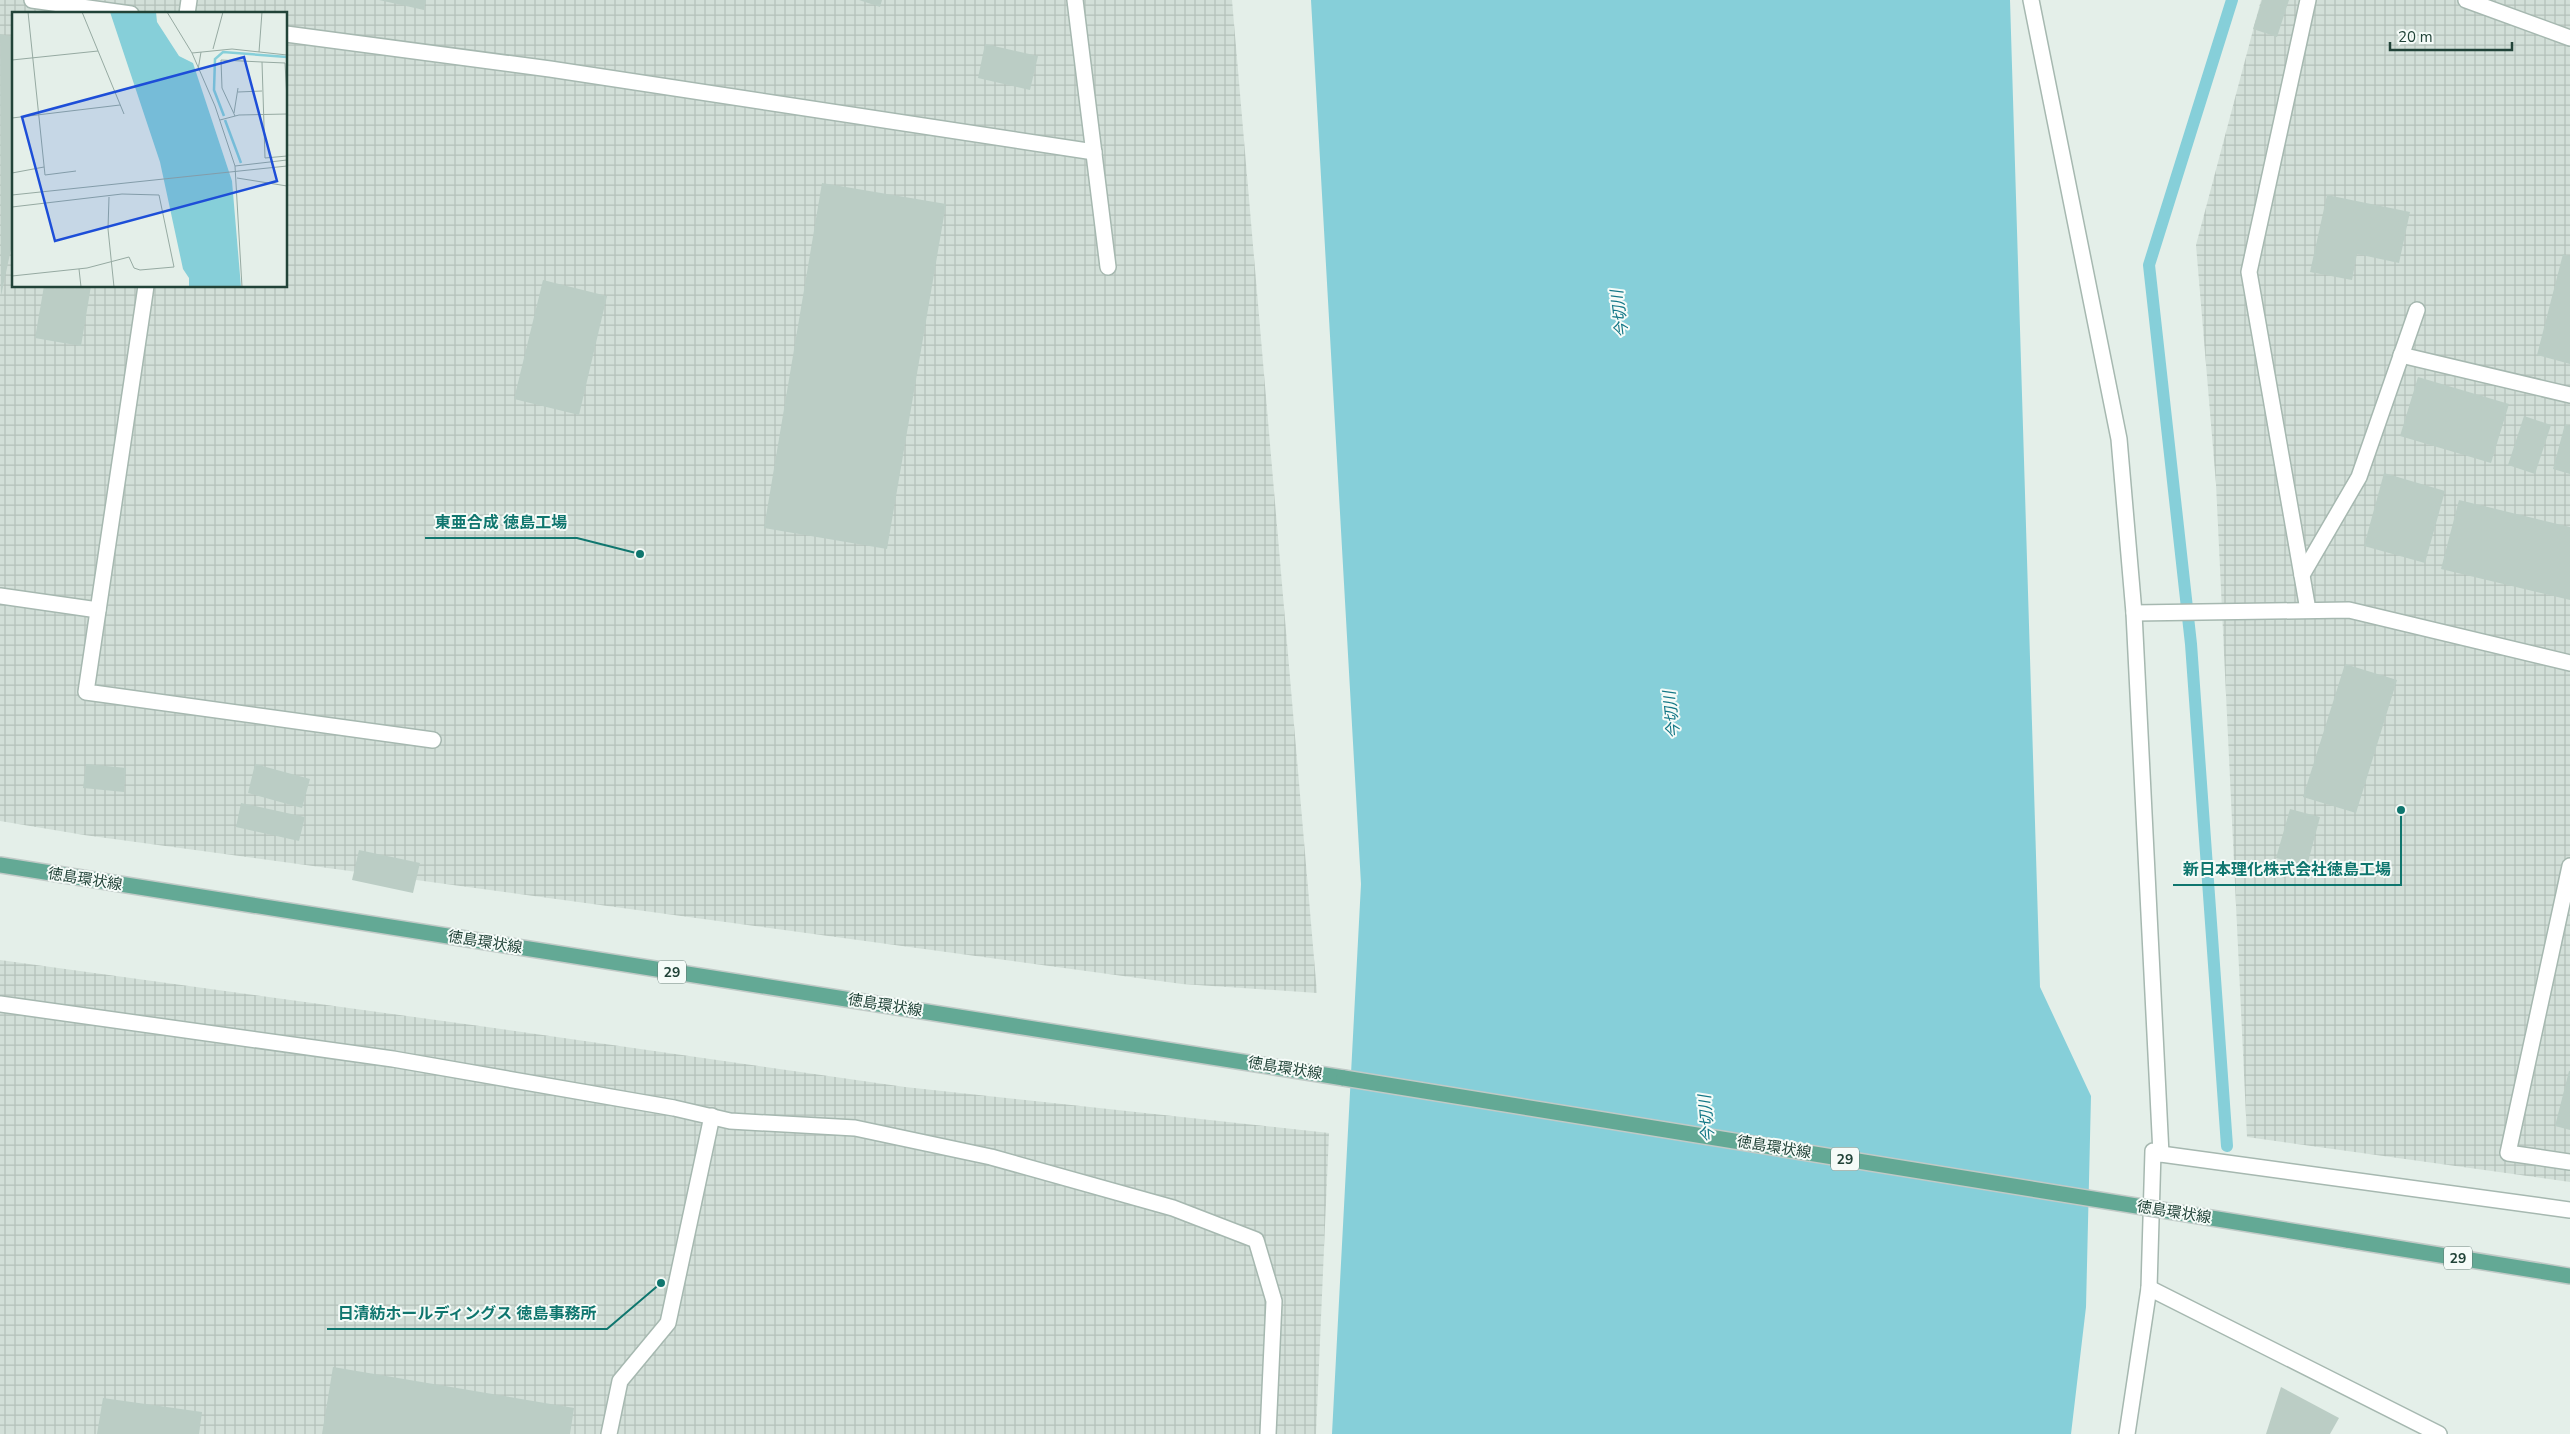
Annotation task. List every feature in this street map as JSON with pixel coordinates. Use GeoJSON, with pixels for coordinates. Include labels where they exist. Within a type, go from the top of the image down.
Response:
{"type":"FeatureCollection","features":[{"type":"Feature","properties":{"kind":"main road","name":"徳島環状線"},"geometry":{"type":"LineString","coordinates":[[0,865],[1344,1078],[2570,1276]]}},
{"type":"Feature","properties":{"kind":"street"},"geometry":{"type":"LineString","coordinates":[[32,0],[117,12]]}},
{"type":"Feature","properties":{"kind":"street"},"geometry":{"type":"LineString","coordinates":[[1075,0],[1108,267]]}},
{"type":"Feature","properties":{"kind":"street"},"geometry":{"type":"LineString","coordinates":[[2308,0],[2249,272],[2308,610]]}},
{"type":"Feature","properties":{"kind":"street"},"geometry":{"type":"LineString","coordinates":[[2466,0],[2570,38]]}},
{"type":"Feature","properties":{"kind":"street"},"geometry":{"type":"LineString","coordinates":[[2034,3],[2119,439],[2134,613],[2161,1154]]}},
{"type":"Feature","properties":{"kind":"street"},"geometry":{"type":"LineString","coordinates":[[288,34],[550,69],[1094,152]]}},
{"type":"Feature","properties":{"kind":"street"},"geometry":{"type":"LineString","coordinates":[[146,288],[86,692],[433,740]]}},
{"type":"Feature","properties":{"kind":"street"},"geometry":{"type":"LineString","coordinates":[[2302,575],[2359,477],[2417,310]]}},
{"type":"Feature","properties":{"kind":"street"},"geometry":{"type":"LineString","coordinates":[[2401,355],[2570,395]]}},
{"type":"Feature","properties":{"kind":"street"},"geometry":{"type":"LineString","coordinates":[[0,596],[98,610]]}},
{"type":"Feature","properties":{"kind":"street"},"geometry":{"type":"LineString","coordinates":[[2134,613],[2349,610],[2570,663]]}},
{"type":"Feature","properties":{"kind":"street"},"geometry":{"type":"LineString","coordinates":[[2570,866],[2508,1153],[2570,1162]]}},
{"type":"Feature","properties":{"kind":"street"},"geometry":{"type":"LineString","coordinates":[[0,1004],[393,1059],[674,1108],[730,1121],[855,1128],[991,1157],[1173,1208],[1256,1240],[1274,1301],[1268,1434]]}},
{"type":"Feature","properties":{"kind":"street"},"geometry":{"type":"LineString","coordinates":[[609,1434],[620,1381],[668,1323],[712,1116]]}},
{"type":"Feature","properties":{"kind":"street"},"geometry":{"type":"LineString","coordinates":[[2127,1434],[2149,1288],[2153,1151],[2161,1154],[2570,1210]]}},
{"type":"Feature","properties":{"kind":"street"},"geometry":{"type":"LineString","coordinates":[[2149,1288],[2439,1434]]}},
{"type":"Feature","properties":{"kind":"shaded area"},"geometry":{"type":"Polygon","coordinates":[[[0,0],[1232,0],[1317,993],[1182,984],[84,835],[0,821],[0,0]]]}},
{"type":"Feature","properties":{"kind":"shaded area"},"geometry":{"type":"Polygon","coordinates":[[[2261,0],[2570,0],[2570,1182],[2247,1137],[2216,484],[2196,245],[2261,0]]]}},
{"type":"Feature","properties":{"kind":"shaded area"},"geometry":{"type":"Polygon","coordinates":[[[0,960],[905,1087],[1329,1133],[1316,1434],[0,1434],[0,960]]]}},
{"type":"Feature","properties":{"kind":"water","name":"今切川"},"geometry":{"type":"Polygon","coordinates":[[[1311,0],[2010,0],[2040,987],[2091,1096],[2086,1307],[2071,1434],[1332,1434],[1361,884],[1311,0]]]}},
{"type":"Feature","properties":{"kind":"building"},"geometry":{"type":"Polygon","coordinates":[[[379,0],[426,0],[424,10],[379,0]]]}},
{"type":"Feature","properties":{"kind":"building"},"geometry":{"type":"Polygon","coordinates":[[[859,0],[882,0],[880,7],[859,0]]]}},
{"type":"Feature","properties":{"kind":"building"},"geometry":{"type":"Polygon","coordinates":[[[2262,0],[2289,0],[2277,37],[2253,29],[2262,0]]]}},
{"type":"Feature","properties":{"kind":"building"},"geometry":{"type":"Polygon","coordinates":[[[0,34],[12,37],[12,244],[1,296],[0,34]]]}},
{"type":"Feature","properties":{"kind":"building"},"geometry":{"type":"Polygon","coordinates":[[[985,44],[1038,56],[1030,90],[978,78],[985,44]]]}},
{"type":"Feature","properties":{"kind":"building"},"geometry":{"type":"Polygon","coordinates":[[[822,183],[946,204],[887,549],[764,528],[822,183]]]}},
{"type":"Feature","properties":{"kind":"building"},"geometry":{"type":"Polygon","coordinates":[[[2327,195],[2410,212],[2399,263],[2357,254],[2352,280],[2310,272],[2327,195]]]}},
{"type":"Feature","properties":{"kind":"building"},"geometry":{"type":"Polygon","coordinates":[[[2563,254],[2570,256],[2570,364],[2537,355],[2563,254]]]}},
{"type":"Feature","properties":{"kind":"building"},"geometry":{"type":"Polygon","coordinates":[[[543,280],[607,296],[579,415],[514,399],[543,280]]]}},
{"type":"Feature","properties":{"kind":"building"},"geometry":{"type":"Polygon","coordinates":[[[44,288],[91,288],[81,346],[35,338],[44,288]]]}},
{"type":"Feature","properties":{"kind":"building"},"geometry":{"type":"Polygon","coordinates":[[[2418,377],[2509,404],[2491,463],[2400,436],[2418,377]]]}},
{"type":"Feature","properties":{"kind":"building"},"geometry":{"type":"Polygon","coordinates":[[[2524,416],[2551,425],[2535,474],[2508,465],[2524,416]]]}},
{"type":"Feature","properties":{"kind":"building"},"geometry":{"type":"Polygon","coordinates":[[[2565,424],[2570,426],[2570,474],[2553,469],[2565,424]]]}},
{"type":"Feature","properties":{"kind":"building"},"geometry":{"type":"Polygon","coordinates":[[[2384,473],[2445,491],[2425,563],[2364,546],[2384,473]]]}},
{"type":"Feature","properties":{"kind":"building"},"geometry":{"type":"Polygon","coordinates":[[[2459,500],[2570,527],[2570,600],[2441,569],[2459,500]]]}},
{"type":"Feature","properties":{"kind":"building"},"geometry":{"type":"Polygon","coordinates":[[[2345,664],[2397,680],[2356,813],[2303,797],[2345,664]]]}},
{"type":"Feature","properties":{"kind":"building"},"geometry":{"type":"Polygon","coordinates":[[[86,764],[126,768],[124,792],[83,788],[86,764]]]}},
{"type":"Feature","properties":{"kind":"building"},"geometry":{"type":"Polygon","coordinates":[[[255,764],[310,779],[302,808],[248,793],[255,764]]]}},
{"type":"Feature","properties":{"kind":"building"},"geometry":{"type":"Polygon","coordinates":[[[241,803],[305,817],[299,841],[236,827],[241,803]]]}},
{"type":"Feature","properties":{"kind":"building"},"geometry":{"type":"Polygon","coordinates":[[[2290,809],[2320,817],[2307,866],[2276,858],[2290,809]]]}},
{"type":"Feature","properties":{"kind":"building"},"geometry":{"type":"Polygon","coordinates":[[[359,850],[420,863],[413,893],[352,880],[359,850]]]}},
{"type":"Feature","properties":{"kind":"building"},"geometry":{"type":"Polygon","coordinates":[[[2570,1071],[2570,1130],[2555,1126],[2570,1071]]]}},
{"type":"Feature","properties":{"kind":"building"},"geometry":{"type":"Polygon","coordinates":[[[333,1367],[574,1408],[570,1434],[322,1434],[333,1367]]]}},
{"type":"Feature","properties":{"kind":"building"},"geometry":{"type":"Polygon","coordinates":[[[2281,1387],[2339,1418],[2330,1434],[2266,1434],[2281,1387]]]}},
{"type":"Feature","properties":{"kind":"building"},"geometry":{"type":"Polygon","coordinates":[[[103,1398],[202,1412],[199,1434],[97,1434],[103,1398]]]}},
{"type":"Feature","properties":{"kind":"waterway"},"geometry":{"type":"LineString","coordinates":[[2227,1146],[2191,644],[2149,265],[2232,0]]}},
{"type":"Feature","properties":{"kind":"place","name":"東亜合成 徳島工場"},"geometry":{"type":"Point","coordinates":[640,554]}},
{"type":"Feature","properties":{"kind":"place","name":"新日本理化株式会社徳島工場"},"geometry":{"type":"Point","coordinates":[2401,810]}},
{"type":"Feature","properties":{"kind":"place","name":"日清紡ホールディングス 徳島事務所"},"geometry":{"type":"Point","coordinates":[661,1283]}}]}
